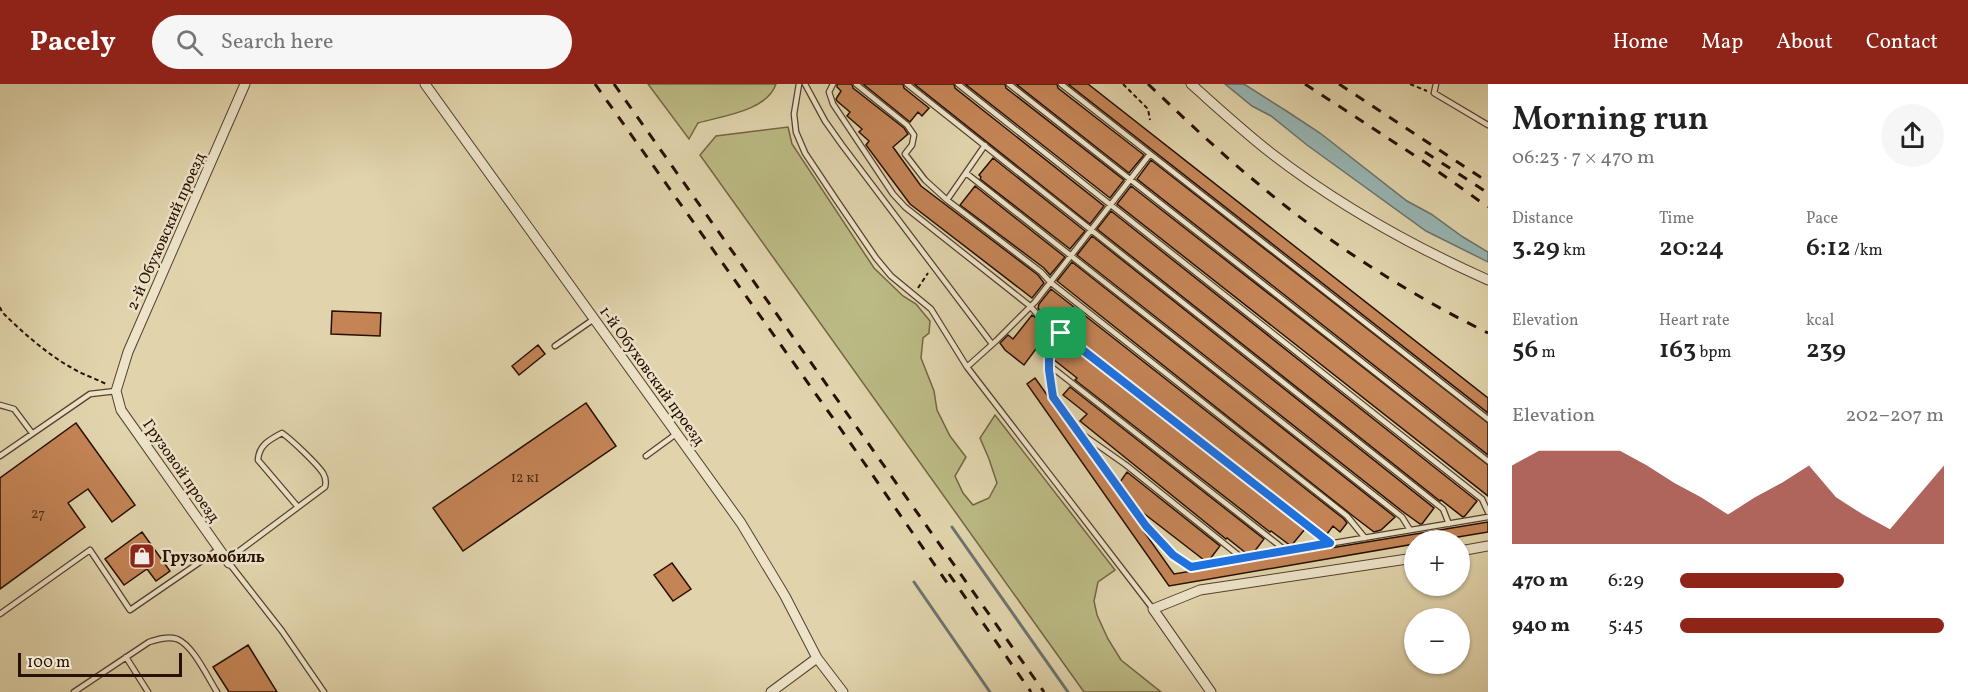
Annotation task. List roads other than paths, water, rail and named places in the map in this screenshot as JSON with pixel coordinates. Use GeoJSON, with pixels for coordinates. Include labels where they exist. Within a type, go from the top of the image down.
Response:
{"type":"FeatureCollection","features":[{"type":"Feature","properties":{"kind":"street","name":"2-й Обуховский проезд"},"geometry":{"type":"LineString","coordinates":[[116,391],[128,352],[245,84]]}},
{"type":"Feature","properties":{"kind":"street","name":"1-й Обуховский проезд"},"geometry":{"type":"LineString","coordinates":[[425,84],[741,523],[785,596],[817,658],[843,692]]}},
{"type":"Feature","properties":{"kind":"street"},"geometry":{"type":"LineString","coordinates":[[1191,84],[1272,154],[1335,198],[1399,236],[1488,280]]}},
{"type":"Feature","properties":{"kind":"street","name":"Грузовой проезд"},"geometry":{"type":"LineString","coordinates":[[116,391],[121,410],[228,561]]}},
{"type":"Feature","properties":{"kind":"street"},"geometry":{"type":"LineString","coordinates":[[1470,549],[1488,546]]}},
{"type":"Feature","properties":{"kind":"street"},"geometry":{"type":"LineString","coordinates":[[1210,692],[1153,609],[1200,590],[1404,559]]}},
{"type":"Feature","properties":{"kind":"street"},"geometry":{"type":"LineString","coordinates":[[771,692],[817,658]]}},
{"type":"Feature","properties":{"kind":"lane"},"geometry":{"type":"LineString","coordinates":[[799,84],[794,114],[796,132],[805,153],[876,258],[891,276],[931,309],[967,367],[1153,609]]}},
{"type":"Feature","properties":{"kind":"lane"},"geometry":{"type":"LineString","coordinates":[[805,84],[825,121],[842,145],[992,344]]}},
{"type":"Feature","properties":{"kind":"lane"},"geometry":{"type":"LineString","coordinates":[[833,84],[829,92],[833,104],[905,207],[1061,333],[1330,543]]}},
{"type":"Feature","properties":{"kind":"lane"},"geometry":{"type":"LineString","coordinates":[[856,84],[907,125],[914,135],[912,145],[905,154],[925,180],[947,200],[1347,516],[1365,538]]}},
{"type":"Feature","properties":{"kind":"lane"},"geometry":{"type":"LineString","coordinates":[[907,84],[1443,509],[1449,524]]}},
{"type":"Feature","properties":{"kind":"lane"},"geometry":{"type":"LineString","coordinates":[[958,84],[1482,499],[1488,512]]}},
{"type":"Feature","properties":{"kind":"lane"},"geometry":{"type":"LineString","coordinates":[[1009,84],[1488,461]]}},
{"type":"Feature","properties":{"kind":"lane"},"geometry":{"type":"LineString","coordinates":[[1061,84],[1488,419]]}},
{"type":"Feature","properties":{"kind":"lane"},"geometry":{"type":"LineString","coordinates":[[1436,84],[1434,93],[1488,125]]}},
{"type":"Feature","properties":{"kind":"lane"},"geometry":{"type":"LineString","coordinates":[[947,200],[985,146]]}},
{"type":"Feature","properties":{"kind":"lane"},"geometry":{"type":"LineString","coordinates":[[967,367],[1030,306],[1150,154]]}},
{"type":"Feature","properties":{"kind":"lane"},"geometry":{"type":"LineString","coordinates":[[966,173],[1402,517],[1410,530],[1488,517]]}},
{"type":"Feature","properties":{"kind":"lane"},"geometry":{"type":"LineString","coordinates":[[555,346],[594,319]]}},
{"type":"Feature","properties":{"kind":"lane"},"geometry":{"type":"LineString","coordinates":[[1061,333],[1049,352],[1053,397],[1146,526],[1173,555],[1191,567],[1404,531]]}},
{"type":"Feature","properties":{"kind":"lane"},"geometry":{"type":"LineString","coordinates":[[1049,365],[1286,551]]}},
{"type":"Feature","properties":{"kind":"lane"},"geometry":{"type":"LineString","coordinates":[[0,456],[90,394],[116,391]]}},
{"type":"Feature","properties":{"kind":"lane"},"geometry":{"type":"LineString","coordinates":[[0,405],[14,409],[32,433]]}},
{"type":"Feature","properties":{"kind":"lane"},"geometry":{"type":"LineString","coordinates":[[1077,431],[1126,465],[1242,558]]}},
{"type":"Feature","properties":{"kind":"lane"},"geometry":{"type":"LineString","coordinates":[[298,507],[258,460],[264,443],[282,433],[323,474],[325,487],[228,561],[282,631],[324,692]]}},
{"type":"Feature","properties":{"kind":"lane"},"geometry":{"type":"LineString","coordinates":[[645,456],[676,434]]}},
{"type":"Feature","properties":{"kind":"lane"},"geometry":{"type":"LineString","coordinates":[[0,614],[90,550],[129,610],[219,549]]}},
{"type":"Feature","properties":{"kind":"lane"},"geometry":{"type":"LineString","coordinates":[[74,692],[149,642],[163,638],[177,639],[190,649],[217,692]]}},
{"type":"Feature","properties":{"kind":"lane"},"geometry":{"type":"LineString","coordinates":[[126,657],[148,692]]}},
{"type":"Feature","properties":{"kind":"water"},"geometry":{"type":"Polygon","coordinates":[[[1225,84],[1244,84],[1320,133],[1407,201],[1488,252],[1488,262],[1426,231],[1307,145],[1271,116],[1252,106],[1225,84]]]}},
{"type":"Feature","properties":{"kind":"waterway"},"geometry":{"type":"LineString","coordinates":[[952,527],[1068,692]]}},
{"type":"Feature","properties":{"kind":"waterway"},"geometry":{"type":"LineString","coordinates":[[914,582],[990,692]]}},
{"type":"Feature","properties":{"kind":"railway"},"geometry":{"type":"LineString","coordinates":[[595,84],[840,428],[950,587]]}},
{"type":"Feature","properties":{"kind":"railway"},"geometry":{"type":"LineString","coordinates":[[614,84],[1044,692]]}},
{"type":"Feature","properties":{"kind":"railway"},"geometry":{"type":"LineString","coordinates":[[1148,84],[1228,158],[1311,225],[1397,283],[1488,333]]}},
{"type":"Feature","properties":{"kind":"railway"},"geometry":{"type":"LineString","coordinates":[[1305,84],[1426,163],[1488,207]]}},
{"type":"Feature","properties":{"kind":"railway"},"geometry":{"type":"LineString","coordinates":[[1339,84],[1488,182]]}},
{"type":"Feature","properties":{"kind":"railway"},"geometry":{"type":"LineString","coordinates":[[1425,152],[1488,193]]}},
{"type":"Feature","properties":{"kind":"railway"},"geometry":{"type":"LineString","coordinates":[[949,574],[1031,692]]}},
{"type":"Feature","properties":{"kind":"place","name":"Грузомобиль"},"geometry":{"type":"Point","coordinates":[142,556]}}]}
